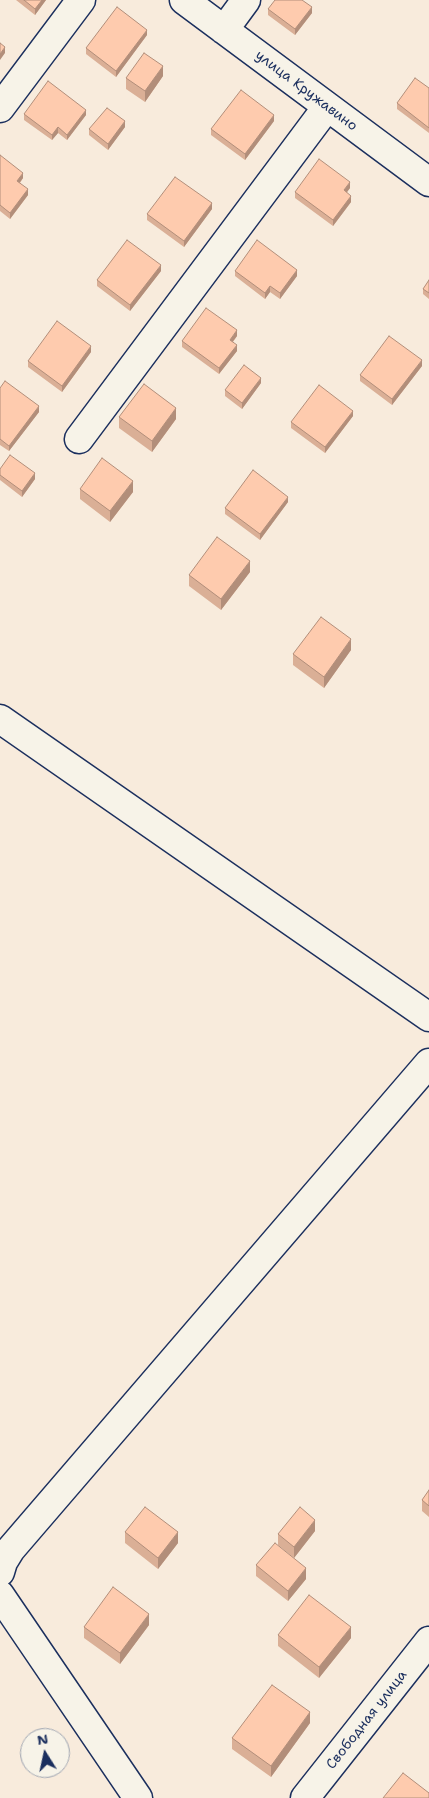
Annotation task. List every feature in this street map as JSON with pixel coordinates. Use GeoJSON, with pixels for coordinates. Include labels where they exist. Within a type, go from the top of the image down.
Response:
{"type":"FeatureCollection","features":[{"type":"Feature","properties":{"kind":"street"},"geometry":{"type":"LineString","coordinates":[[0,108],[81,0]]}},
{"type":"Feature","properties":{"kind":"street","name":"улица Кружавино"},"geometry":{"type":"LineString","coordinates":[[184,0],[429,182]]}},
{"type":"Feature","properties":{"kind":"street"},"geometry":{"type":"LineString","coordinates":[[224,30],[246,0]]}},
{"type":"Feature","properties":{"kind":"street"},"geometry":{"type":"LineString","coordinates":[[79,439],[327,107]]}},
{"type":"Feature","properties":{"kind":"street"},"geometry":{"type":"LineString","coordinates":[[0,718],[429,1017]]}},
{"type":"Feature","properties":{"kind":"street"},"geometry":{"type":"LineString","coordinates":[[0,1572],[3,1562],[11,1549],[429,1064]]}},
{"type":"Feature","properties":{"kind":"street"},"geometry":{"type":"LineString","coordinates":[[0,1595],[138,1798]]}},
{"type":"Feature","properties":{"kind":"street","name":"Свободная улица"},"geometry":{"type":"LineString","coordinates":[[305,1798],[429,1641]]}},
{"type":"Feature","properties":{"kind":"building"},"geometry":{"type":"Polygon","coordinates":[[[24,0],[42,0],[35,9],[24,0]]]}},
{"type":"Feature","properties":{"kind":"building"},"geometry":{"type":"Polygon","coordinates":[[[275,0],[302,0],[312,7],[295,29],[268,9],[275,0]]]}},
{"type":"Feature","properties":{"kind":"building"},"geometry":{"type":"Polygon","coordinates":[[[117,7],[147,30],[116,71],[86,48],[117,7]]]}},
{"type":"Feature","properties":{"kind":"building"},"geometry":{"type":"Polygon","coordinates":[[[0,43],[5,47],[0,54],[0,43]]]}},
{"type":"Feature","properties":{"kind":"building"},"geometry":{"type":"Polygon","coordinates":[[[144,53],[163,66],[145,91],[126,78],[144,53]]]}},
{"type":"Feature","properties":{"kind":"building"},"geometry":{"type":"Polygon","coordinates":[[[415,78],[429,88],[429,128],[397,103],[415,78]]]}},
{"type":"Feature","properties":{"kind":"building"},"geometry":{"type":"Polygon","coordinates":[[[48,81],[86,110],[67,135],[58,127],[52,135],[24,114],[48,81]]]}},
{"type":"Feature","properties":{"kind":"building"},"geometry":{"type":"Polygon","coordinates":[[[241,90],[274,115],[245,154],[211,129],[241,90]]]}},
{"type":"Feature","properties":{"kind":"building"},"geometry":{"type":"Polygon","coordinates":[[[107,108],[125,121],[108,144],[89,129],[107,108]]]}},
{"type":"Feature","properties":{"kind":"building"},"geometry":{"type":"Polygon","coordinates":[[[0,155],[23,173],[17,181],[28,189],[10,213],[0,205],[0,155]]]}},
{"type":"Feature","properties":{"kind":"building"},"geometry":{"type":"Polygon","coordinates":[[[319,159],[350,182],[344,190],[351,196],[333,220],[295,192],[319,159]]]}},
{"type":"Feature","properties":{"kind":"building"},"geometry":{"type":"Polygon","coordinates":[[[175,177],[212,203],[184,241],[147,214],[175,177]]]}},
{"type":"Feature","properties":{"kind":"building"},"geometry":{"type":"Polygon","coordinates":[[[127,240],[161,265],[130,305],[97,280],[127,240]]]}},
{"type":"Feature","properties":{"kind":"building"},"geometry":{"type":"Polygon","coordinates":[[[257,240],[297,270],[280,293],[270,286],[265,293],[235,271],[257,240]]]}},
{"type":"Feature","properties":{"kind":"building"},"geometry":{"type":"Polygon","coordinates":[[[429,280],[429,293],[423,289],[429,280]]]}},
{"type":"Feature","properties":{"kind":"building"},"geometry":{"type":"Polygon","coordinates":[[[206,308],[237,330],[230,340],[237,345],[219,368],[182,341],[206,308]]]}},
{"type":"Feature","properties":{"kind":"building"},"geometry":{"type":"Polygon","coordinates":[[[57,321],[91,346],[62,386],[28,361],[57,321]]]}},
{"type":"Feature","properties":{"kind":"building"},"geometry":{"type":"Polygon","coordinates":[[[389,336],[422,360],[392,399],[360,375],[389,336]]]}},
{"type":"Feature","properties":{"kind":"building"},"geometry":{"type":"Polygon","coordinates":[[[244,365],[261,378],[242,403],[225,390],[244,365]]]}},
{"type":"Feature","properties":{"kind":"building"},"geometry":{"type":"Polygon","coordinates":[[[5,381],[39,406],[9,446],[0,439],[0,388],[5,381]]]}},
{"type":"Feature","properties":{"kind":"building"},"geometry":{"type":"Polygon","coordinates":[[[144,384],[176,408],[152,441],[119,417],[144,384]]]}},
{"type":"Feature","properties":{"kind":"building"},"geometry":{"type":"Polygon","coordinates":[[[319,385],[353,411],[325,447],[291,422],[319,385]]]}},
{"type":"Feature","properties":{"kind":"building"},"geometry":{"type":"Polygon","coordinates":[[[10,455],[35,473],[22,491],[0,475],[0,469],[10,455]]]}},
{"type":"Feature","properties":{"kind":"building"},"geometry":{"type":"Polygon","coordinates":[[[102,458],[133,481],[110,511],[80,489],[102,458]]]}},
{"type":"Feature","properties":{"kind":"building"},"geometry":{"type":"Polygon","coordinates":[[[253,470],[288,497],[260,534],[225,508],[253,470]]]}},
{"type":"Feature","properties":{"kind":"building"},"geometry":{"type":"Polygon","coordinates":[[[217,537],[250,561],[221,599],[189,575],[217,537]]]}},
{"type":"Feature","properties":{"kind":"building"},"geometry":{"type":"Polygon","coordinates":[[[321,617],[351,639],[324,677],[293,654],[321,617]]]}},
{"type":"Feature","properties":{"kind":"building"},"geometry":{"type":"Polygon","coordinates":[[[429,1490],[429,1506],[422,1500],[429,1490]]]}},
{"type":"Feature","properties":{"kind":"building"},"geometry":{"type":"Polygon","coordinates":[[[145,1507],[178,1532],[158,1558],[125,1532],[145,1507]]]}},
{"type":"Feature","properties":{"kind":"building"},"geometry":{"type":"Polygon","coordinates":[[[300,1507],[315,1520],[294,1547],[278,1534],[300,1507]]]}},
{"type":"Feature","properties":{"kind":"building"},"geometry":{"type":"Polygon","coordinates":[[[275,1543],[306,1568],[288,1591],[256,1565],[275,1543]]]}},
{"type":"Feature","properties":{"kind":"building"},"geometry":{"type":"Polygon","coordinates":[[[113,1587],[149,1614],[120,1653],[84,1627],[113,1587]]]}},
{"type":"Feature","properties":{"kind":"building"},"geometry":{"type":"Polygon","coordinates":[[[309,1595],[351,1627],[319,1667],[278,1635],[309,1595]]]}},
{"type":"Feature","properties":{"kind":"building"},"geometry":{"type":"Polygon","coordinates":[[[272,1685],[310,1712],[271,1766],[232,1738],[272,1685]]]}},
{"type":"Feature","properties":{"kind":"building"},"geometry":{"type":"Polygon","coordinates":[[[403,1773],[429,1793],[429,1798],[383,1798],[403,1773]]]}}]}
